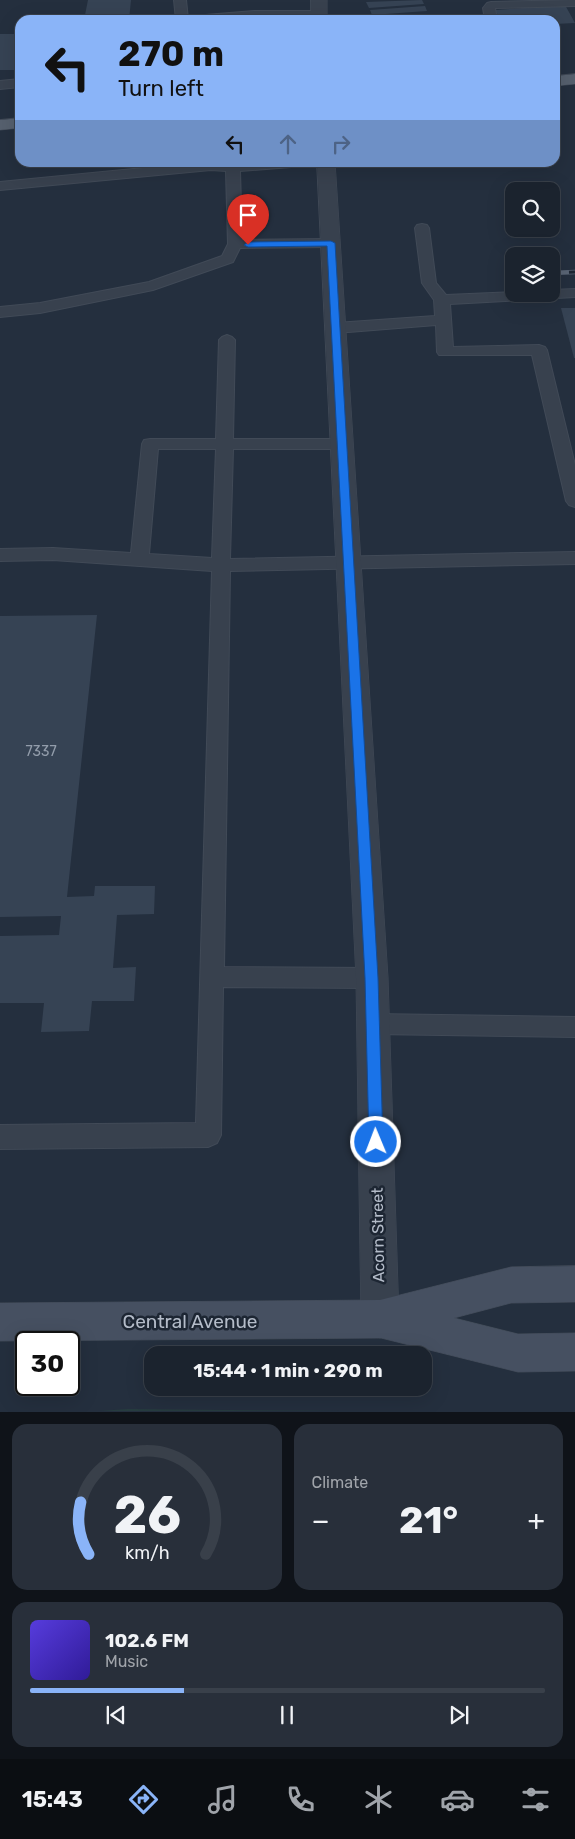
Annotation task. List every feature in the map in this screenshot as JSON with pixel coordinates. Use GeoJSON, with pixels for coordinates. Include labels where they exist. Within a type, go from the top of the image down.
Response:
{"type":"FeatureCollection","features":[{"type":"Feature","properties":{"kind":"main road"},"geometry":{"type":"LineString","coordinates":[[560,80],[575,79]]}},
{"type":"Feature","properties":{"kind":"main road"},"geometry":{"type":"LineString","coordinates":[[0,125],[15,124]]}},
{"type":"Feature","properties":{"kind":"main road","name":"Central Avenue"},"geometry":{"type":"LineString","coordinates":[[0,1322],[380,1319],[511,1285],[575,1284]]}},
{"type":"Feature","properties":{"kind":"main road","name":"Central Avenue"},"geometry":{"type":"LineString","coordinates":[[380,1319],[518,1353],[575,1352]]}},
{"type":"Feature","properties":{"kind":"street","name":"Acorn Street"},"geometry":{"type":"LineString","coordinates":[[326,167],[372,978],[380,1319]]}},
{"type":"Feature","properties":{"kind":"lane"},"geometry":{"type":"LineString","coordinates":[[180,0],[182,15]]}},
{"type":"Feature","properties":{"kind":"lane"},"geometry":{"type":"LineString","coordinates":[[254,0],[254,14]]}},
{"type":"Feature","properties":{"kind":"lane"},"geometry":{"type":"LineString","coordinates":[[490,15],[489,8],[491,5],[575,3]]}},
{"type":"Feature","properties":{"kind":"lane"},"geometry":{"type":"LineString","coordinates":[[244,15],[319,11]]}},
{"type":"Feature","properties":{"kind":"lane"},"geometry":{"type":"LineString","coordinates":[[0,85],[15,84]]}},
{"type":"Feature","properties":{"kind":"lane"},"geometry":{"type":"LineString","coordinates":[[0,186],[200,167]]}},
{"type":"Feature","properties":{"kind":"lane"},"geometry":{"type":"LineString","coordinates":[[222,167],[245,167]]}},
{"type":"Feature","properties":{"kind":"lane"},"geometry":{"type":"LineString","coordinates":[[0,312],[40,308],[153,286],[228,259],[235,244],[233,168]]}},
{"type":"Feature","properties":{"kind":"lane"},"geometry":{"type":"LineString","coordinates":[[422,228],[429,283],[442,300],[445,352],[538,350],[575,502]]}},
{"type":"Feature","properties":{"kind":"lane"},"geometry":{"type":"LineString","coordinates":[[235,244],[331,243]]}},
{"type":"Feature","properties":{"kind":"lane"},"geometry":{"type":"LineString","coordinates":[[442,300],[575,293]]}},
{"type":"Feature","properties":{"kind":"lane"},"geometry":{"type":"LineString","coordinates":[[336,328],[444,320]]}},
{"type":"Feature","properties":{"kind":"lane"},"geometry":{"type":"LineString","coordinates":[[0,1137],[208,1135],[227,340]]}},
{"type":"Feature","properties":{"kind":"lane"},"geometry":{"type":"LineString","coordinates":[[140,559],[150,444],[342,444]]}},
{"type":"Feature","properties":{"kind":"lane"},"geometry":{"type":"LineString","coordinates":[[0,556],[54,554],[221,565],[575,558]]}},
{"type":"Feature","properties":{"kind":"lane"},"geometry":{"type":"LineString","coordinates":[[212,977],[372,978]]}},
{"type":"Feature","properties":{"kind":"lane"},"geometry":{"type":"LineString","coordinates":[[373,1024],[575,1027]]}},
{"type":"Feature","properties":{"kind":"green space"},"geometry":{"type":"Polygon","coordinates":[[[128,1409],[343,1411],[99,1411],[128,1409]]]}},
{"type":"Feature","properties":{"kind":"building"},"geometry":{"type":"Polygon","coordinates":[[[88,0],[131,0],[130,15],[85,15],[88,0]]]}},
{"type":"Feature","properties":{"kind":"building"},"geometry":{"type":"Polygon","coordinates":[[[422,0],[424,4],[369,8],[366,2],[422,0]]]}},
{"type":"Feature","properties":{"kind":"building"},"geometry":{"type":"Polygon","coordinates":[[[565,5],[575,23],[560,24],[560,15],[498,15],[495,10],[565,5]]]}},
{"type":"Feature","properties":{"kind":"building"},"geometry":{"type":"Polygon","coordinates":[[[425,6],[427,11],[372,15],[370,10],[425,6]]]}},
{"type":"Feature","properties":{"kind":"building"},"geometry":{"type":"Polygon","coordinates":[[[0,34],[15,34],[15,70],[0,70],[0,34]]]}},
{"type":"Feature","properties":{"kind":"building"},"geometry":{"type":"Polygon","coordinates":[[[561,308],[575,308],[575,358],[574,358],[561,308]]]}},
{"type":"Feature","properties":{"kind":"building"},"geometry":{"type":"Polygon","coordinates":[[[97,615],[67,897],[94,896],[95,886],[155,886],[154,914],[117,915],[113,968],[136,967],[134,1001],[92,1001],[89,1031],[41,1032],[44,1003],[0,1003],[0,936],[59,935],[61,916],[0,917],[0,616],[97,615]]]}},
{"type":"Feature","properties":{"kind":"railway"},"geometry":{"type":"LineString","coordinates":[[560,273],[575,272]]}},
{"type":"Feature","properties":{"kind":"route"},"geometry":{"type":"LineString","coordinates":[[248,245],[331,243],[372,978],[376,1142]]}}]}
